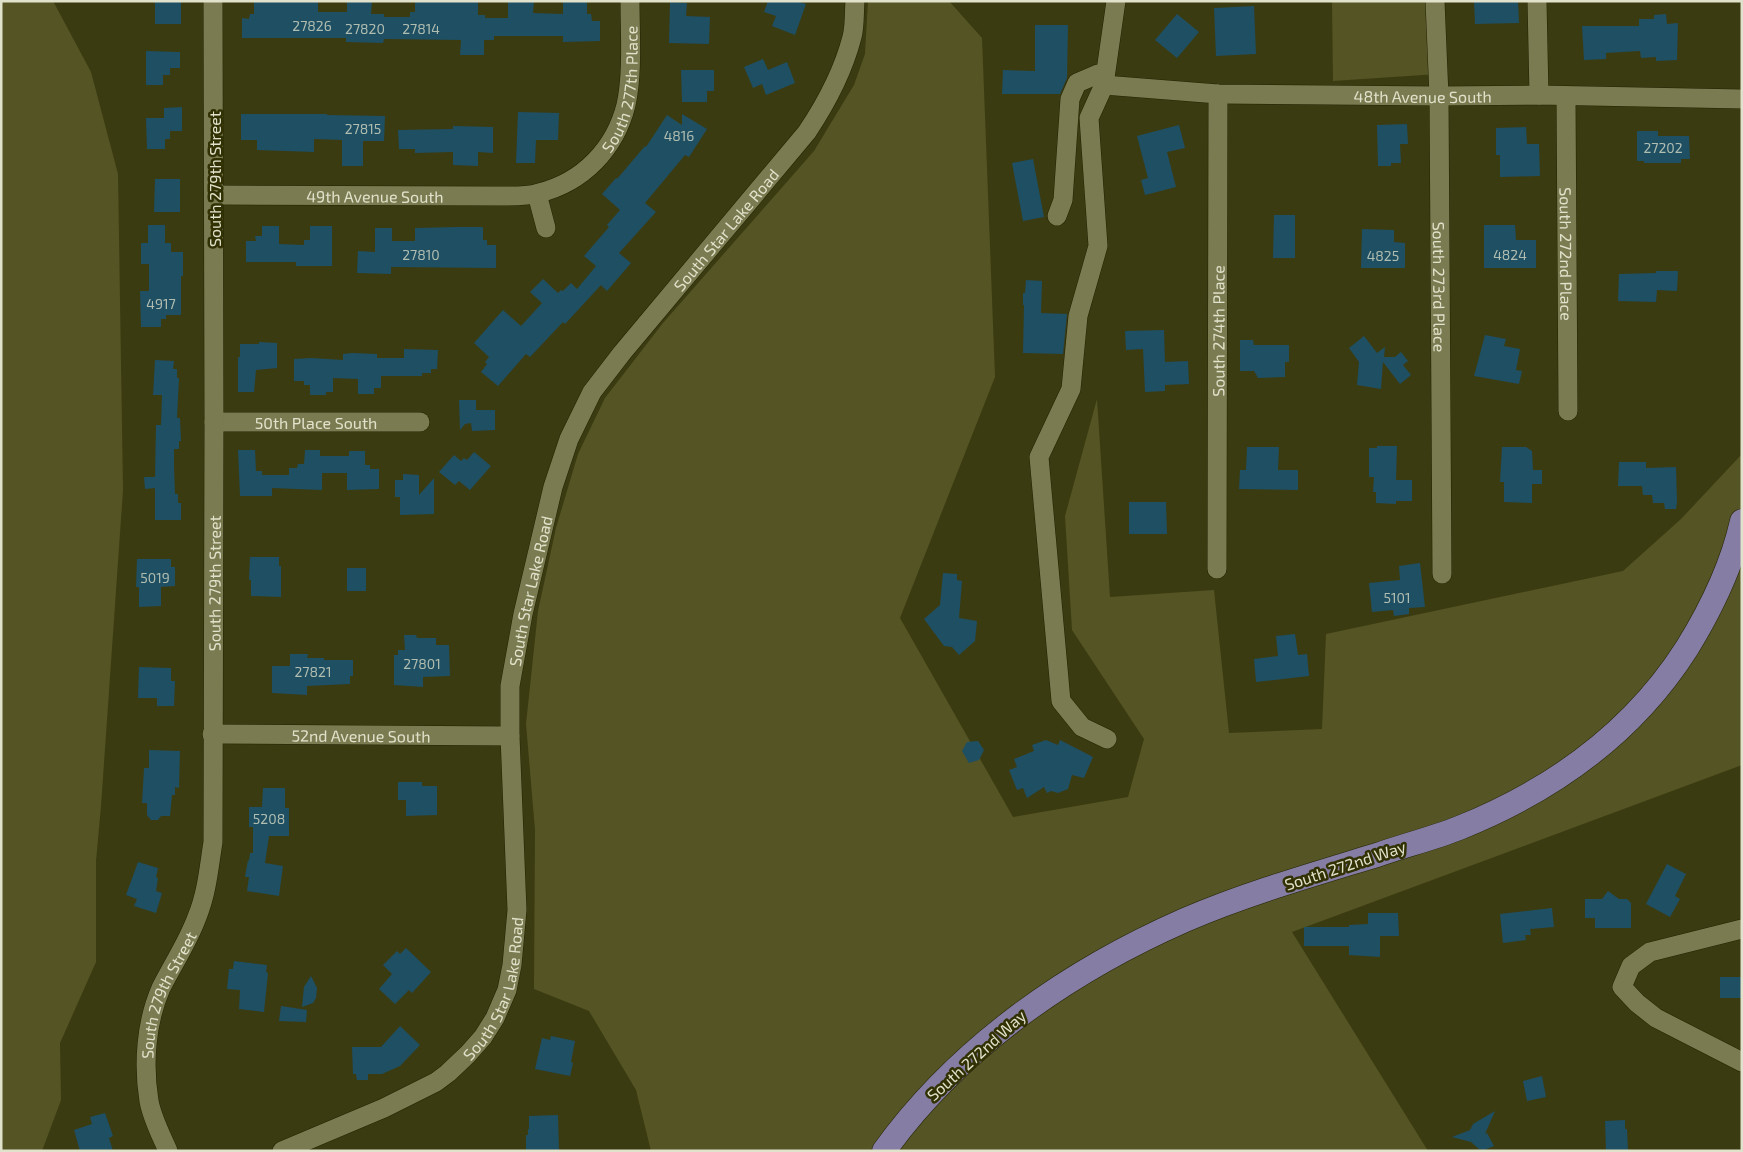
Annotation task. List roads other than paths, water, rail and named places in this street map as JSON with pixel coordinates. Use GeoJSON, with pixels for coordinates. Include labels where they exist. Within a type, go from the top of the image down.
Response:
{"type":"FeatureCollection","features":[{"type":"Feature","properties":{"kind":"main road","name":"South 272nd Way"},"geometry":{"type":"LineString","coordinates":[[884,1151],[897,1132],[926,1099],[991,1038],[1021,1013],[1103,961],[1145,938],[1196,916],[1260,892],[1456,829],[1494,813],[1560,776],[1589,755],[1641,709],[1675,667],[1703,621],[1722,581],[1739,535],[1742,521]]}},
{"type":"Feature","properties":{"kind":"street","name":"South 279th Street"},"geometry":{"type":"LineString","coordinates":[[168,1151],[149,1102],[147,1070],[151,1015],[161,989],[188,939],[198,915],[208,878],[212,842],[214,195],[212,1]]}},
{"type":"Feature","properties":{"kind":"street","name":"South 277th Place"},"geometry":{"type":"LineString","coordinates":[[588,168],[612,140],[620,124],[626,104],[629,78],[630,1]]}},
{"type":"Feature","properties":{"kind":"street","name":"South Star Lake Road"},"geometry":{"type":"LineString","coordinates":[[282,1151],[391,1105],[436,1082],[468,1054],[483,1037],[495,1018],[507,990],[517,910],[510,736],[510,686],[523,614],[553,487],[569,439],[592,392],[807,132],[828,100],[842,70],[852,35],[855,1]]}},
{"type":"Feature","properties":{"kind":"street"},"geometry":{"type":"LineString","coordinates":[[1106,739],[1082,727],[1060,700],[1039,457],[1071,389],[1078,316],[1098,246],[1089,118],[1104,80],[1116,1]]}},
{"type":"Feature","properties":{"kind":"street","name":"South 273rd Place"},"geometry":{"type":"LineString","coordinates":[[1435,1],[1439,96],[1442,574]]}},
{"type":"Feature","properties":{"kind":"street"},"geometry":{"type":"LineString","coordinates":[[1537,1],[1538,95]]}},
{"type":"Feature","properties":{"kind":"street"},"geometry":{"type":"LineString","coordinates":[[1057,216],[1062,200],[1070,99],[1077,83],[1098,74],[1104,80]]}},
{"type":"Feature","properties":{"kind":"street","name":"48th Avenue South"},"geometry":{"type":"LineString","coordinates":[[1104,80],[1218,94],[1538,95],[1742,99]]}},
{"type":"Feature","properties":{"kind":"street","name":"South 274th Place"},"geometry":{"type":"LineString","coordinates":[[1217,569],[1218,94]]}},
{"type":"Feature","properties":{"kind":"street","name":"South 272nd Place"},"geometry":{"type":"LineString","coordinates":[[1566,96],[1568,411]]}},
{"type":"Feature","properties":{"kind":"street","name":"49th Avenue South"},"geometry":{"type":"LineString","coordinates":[[214,195],[452,198],[537,194],[564,184],[588,168]]}},
{"type":"Feature","properties":{"kind":"street"},"geometry":{"type":"LineString","coordinates":[[537,194],[546,228]]}},
{"type":"Feature","properties":{"kind":"street","name":"50th Place South"},"geometry":{"type":"LineString","coordinates":[[214,422],[420,422]]}},
{"type":"Feature","properties":{"kind":"street","name":"52nd Avenue South"},"geometry":{"type":"LineString","coordinates":[[212,734],[510,736]]}},
{"type":"Feature","properties":{"kind":"street"},"geometry":{"type":"LineString","coordinates":[[1742,929],[1650,952],[1631,966],[1622,987],[1637,1003],[1656,1018],[1742,1062]]}}]}
